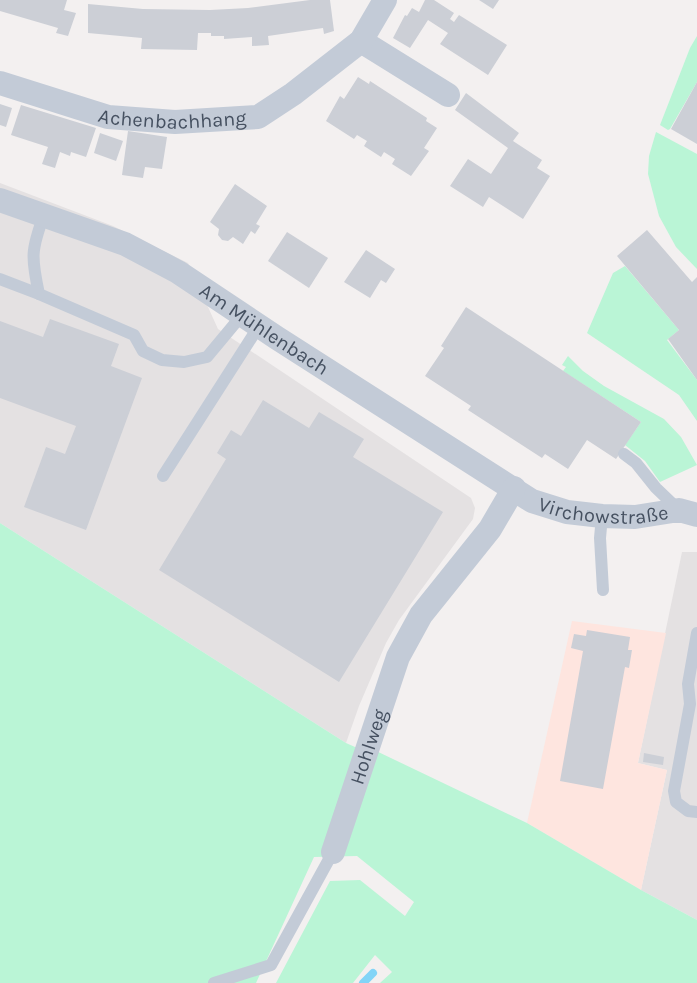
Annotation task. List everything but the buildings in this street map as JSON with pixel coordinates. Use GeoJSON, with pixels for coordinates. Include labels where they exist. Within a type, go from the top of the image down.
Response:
{"type":"FeatureCollection","features":[{"type":"Feature","properties":{"kind":"street","name":"Achenbachhang"},"geometry":{"type":"LineString","coordinates":[[0,83],[108,117],[175,122],[258,117],[293,94],[361,41],[385,0]]}},
{"type":"Feature","properties":{"kind":"street"},"geometry":{"type":"LineString","coordinates":[[361,41],[448,95]]}},
{"type":"Feature","properties":{"kind":"street","name":"Am Mühlenbach"},"geometry":{"type":"LineString","coordinates":[[0,200],[125,244],[178,272],[514,488]]}},
{"type":"Feature","properties":{"kind":"street","name":"Virchowstraße"},"geometry":{"type":"LineString","coordinates":[[514,488],[532,501],[567,512],[602,516],[635,517],[691,506]]}},
{"type":"Feature","properties":{"kind":"street","name":"Hohlweg"},"geometry":{"type":"LineString","coordinates":[[333,852],[398,657],[422,615],[490,529],[514,488]]}},
{"type":"Feature","properties":{"kind":"lane"},"geometry":{"type":"LineString","coordinates":[[39,294],[32,260],[34,240],[44,215]]}},
{"type":"Feature","properties":{"kind":"lane"},"geometry":{"type":"LineString","coordinates":[[0,279],[134,334],[143,351],[162,360],[184,362],[207,357],[250,320]]}},
{"type":"Feature","properties":{"kind":"lane"},"geometry":{"type":"LineString","coordinates":[[163,476],[250,320]]}},
{"type":"Feature","properties":{"kind":"lane"},"geometry":{"type":"LineString","coordinates":[[624,454],[636,463],[656,489],[691,506]]}},
{"type":"Feature","properties":{"kind":"lane"},"geometry":{"type":"LineString","coordinates":[[602,516],[600,538],[603,590]]}},
{"type":"Feature","properties":{"kind":"lane"},"geometry":{"type":"LineString","coordinates":[[697,633],[688,684],[690,704],[674,791],[676,802],[688,811],[697,812]]}},
{"type":"Feature","properties":{"kind":"lane","name":"Hohlweg"},"geometry":{"type":"LineString","coordinates":[[214,983],[271,965],[333,852]]}},
{"type":"Feature","properties":{"kind":"shaded area"},"geometry":{"type":"Polygon","coordinates":[[[0,183],[113,226],[188,263],[218,329],[471,498],[475,508],[473,519],[399,620],[386,643],[346,743],[0,523],[0,183]]]}},
{"type":"Feature","properties":{"kind":"shaded area"},"geometry":{"type":"Polygon","coordinates":[[[682,552],[697,552],[697,920],[641,890],[667,770],[638,763],[682,552]]]}},
{"type":"Feature","properties":{"kind":"shaded area"},"geometry":{"type":"Polygon","coordinates":[[[572,621],[666,633],[638,763],[667,770],[641,890],[527,823],[572,621]]]}},
{"type":"Feature","properties":{"kind":"green space"},"geometry":{"type":"Polygon","coordinates":[[[697,36],[697,82],[668,130],[660,125],[690,48],[697,36]]]}},
{"type":"Feature","properties":{"kind":"green space"},"geometry":{"type":"Polygon","coordinates":[[[656,132],[697,154],[697,269],[676,247],[659,216],[648,174],[649,156],[656,132]]]}},
{"type":"Feature","properties":{"kind":"green space"},"geometry":{"type":"Polygon","coordinates":[[[625,266],[679,330],[667,340],[697,380],[697,421],[679,395],[587,333],[613,273],[625,266]]]}},
{"type":"Feature","properties":{"kind":"green space"},"geometry":{"type":"Polygon","coordinates":[[[568,356],[583,371],[604,386],[664,419],[681,437],[697,465],[660,482],[645,461],[625,445],[641,422],[563,371],[566,367],[562,365],[568,356]]]}},
{"type":"Feature","properties":{"kind":"green space"},"geometry":{"type":"Polygon","coordinates":[[[0,523],[346,743],[355,747],[372,749],[527,823],[697,920],[697,983],[380,983],[392,972],[375,955],[353,983],[276,983],[330,881],[360,880],[405,916],[414,902],[357,856],[314,857],[256,983],[0,983],[0,523]]]}},
{"type":"Feature","properties":{"kind":"waterway"},"geometry":{"type":"LineString","coordinates":[[363,983],[373,973]]}}]}
